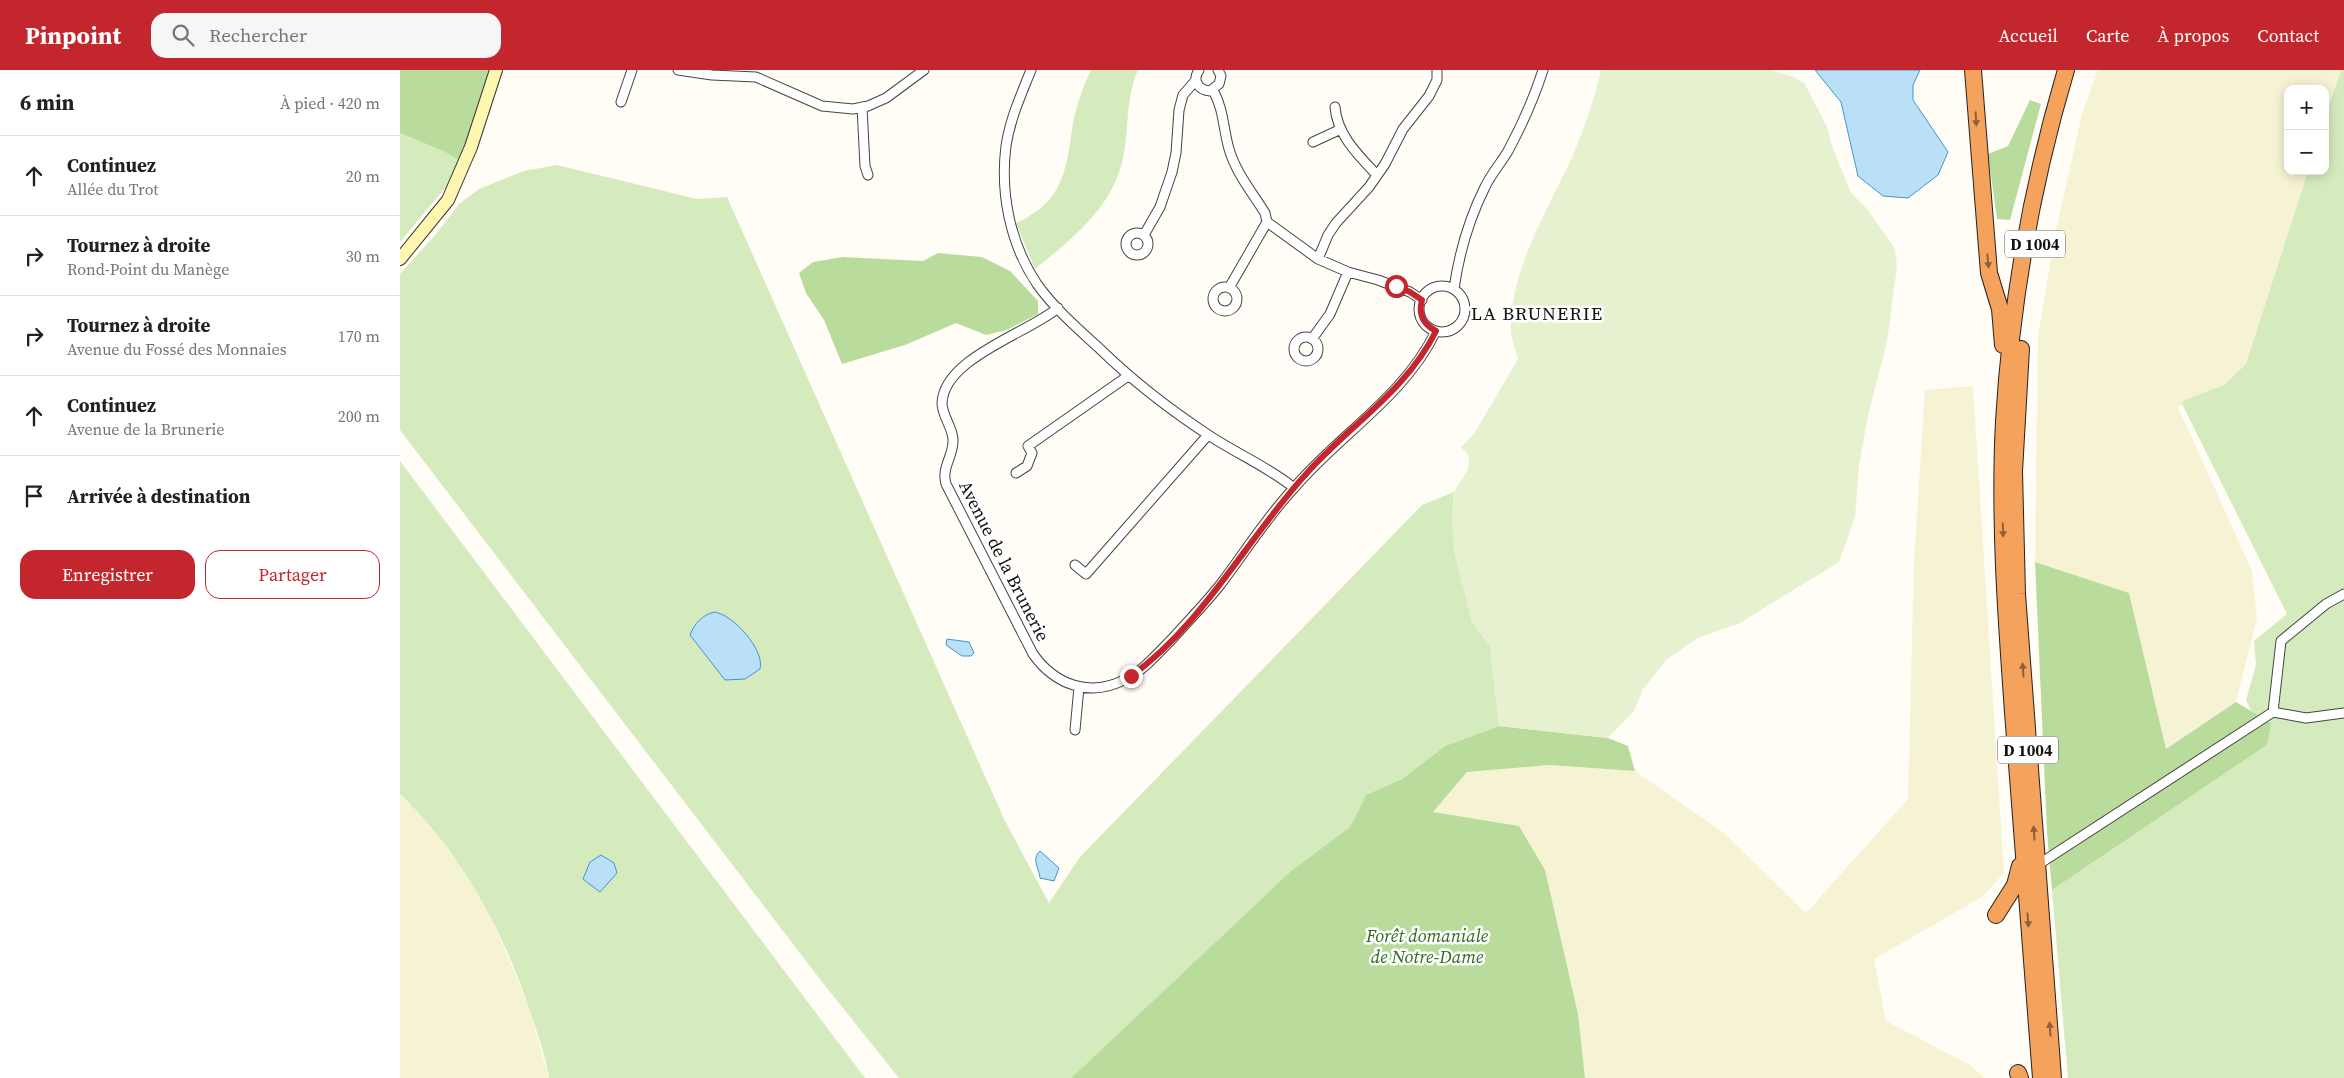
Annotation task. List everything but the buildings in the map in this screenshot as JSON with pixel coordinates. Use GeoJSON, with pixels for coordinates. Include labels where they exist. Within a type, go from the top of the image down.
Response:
{"type":"FeatureCollection","features":[{"type":"Feature","properties":{"kind":"highway"},"geometry":{"type":"LineString","coordinates":[[1973,70],[1989,272],[2000,309],[2007,377]]}},
{"type":"Feature","properties":{"kind":"highway","name":"D 1004"},"geometry":{"type":"LineString","coordinates":[[2041,1078],[2004,584],[2002,509],[2007,377],[2020,276],[2029,220],[2050,125],[2066,70]]}},
{"type":"Feature","properties":{"kind":"highway","name":"D 1004"},"geometry":{"type":"LineString","coordinates":[[2053,1078],[2017,594],[2014,505],[2016,422],[2026,305],[2039,222],[2061,119],[2075,70]]}},
{"type":"Feature","properties":{"kind":"highway"},"geometry":{"type":"LineString","coordinates":[[1996,915],[2015,885],[2023,854]]}},
{"type":"Feature","properties":{"kind":"main road"},"geometry":{"type":"LineString","coordinates":[[400,259],[448,200],[471,147],[496,70]]}},
{"type":"Feature","properties":{"kind":"street"},"geometry":{"type":"LineString","coordinates":[[621,102],[632,70]]}},
{"type":"Feature","properties":{"kind":"street"},"geometry":{"type":"LineString","coordinates":[[678,70],[712,75],[751,73],[822,106],[862,108],[890,96],[924,70]]}},
{"type":"Feature","properties":{"kind":"street"},"geometry":{"type":"LineString","coordinates":[[1031,70],[1015,108],[1006,145],[1006,200],[1021,256],[1037,284],[1058,308],[1128,376],[1208,435],[1281,477],[1294,488]]}},
{"type":"Feature","properties":{"kind":"street"},"geometry":{"type":"LineString","coordinates":[[1144,235],[1160,207],[1172,172],[1176,153],[1179,110],[1183,95],[1196,80],[1199,70]]}},
{"type":"Feature","properties":{"kind":"street"},"geometry":{"type":"LineString","coordinates":[[1213,90],[1221,80],[1218,70]]}},
{"type":"Feature","properties":{"kind":"street"},"geometry":{"type":"LineString","coordinates":[[1318,259],[1328,235],[1336,223],[1385,164],[1403,129],[1434,88],[1437,70]]}},
{"type":"Feature","properties":{"kind":"street"},"geometry":{"type":"LineString","coordinates":[[1454,289],[1466,232],[1474,211],[1486,185],[1507,153],[1526,115],[1543,70]]}},
{"type":"Feature","properties":{"kind":"street"},"geometry":{"type":"LineString","coordinates":[[1196,80],[1202,90],[1213,90]]}},
{"type":"Feature","properties":{"kind":"street"},"geometry":{"type":"LineString","coordinates":[[1213,90],[1221,105],[1227,139],[1234,162],[1265,213],[1267,222],[1318,259],[1348,272],[1378,280],[1410,292],[1422,300]]}},
{"type":"Feature","properties":{"kind":"street"},"geometry":{"type":"LineString","coordinates":[[1335,107],[1341,129],[1359,156],[1377,175]]}},
{"type":"Feature","properties":{"kind":"street"},"geometry":{"type":"LineString","coordinates":[[862,108],[865,166],[868,175]]}},
{"type":"Feature","properties":{"kind":"street"},"geometry":{"type":"LineString","coordinates":[[1313,142],[1341,129]]}},
{"type":"Feature","properties":{"kind":"street"},"geometry":{"type":"LineString","coordinates":[[1230,288],[1267,222]]}},
{"type":"Feature","properties":{"kind":"street"},"geometry":{"type":"LineString","coordinates":[[1312,339],[1330,314],[1348,272]]}},
{"type":"Feature","properties":{"kind":"street"},"geometry":{"type":"LineString","coordinates":[[1439,286],[1454,289],[1463,299],[1465,306],[1463,319],[1452,330],[1436,331],[1429,328],[1420,315],[1422,300],[1432,288],[1439,286]]}},
{"type":"Feature","properties":{"kind":"street","name":"Avenue de la Brunerie"},"geometry":{"type":"LineString","coordinates":[[1058,308],[1039,322],[977,356],[948,382],[944,391],[943,407],[953,444],[944,474],[948,489],[1032,654],[1049,673],[1079,687],[1111,686],[1127,679],[1152,660],[1204,604],[1262,526],[1294,488],[1334,445],[1378,407],[1411,371],[1428,349],[1436,331]]}},
{"type":"Feature","properties":{"kind":"street"},"geometry":{"type":"LineString","coordinates":[[1016,473],[1027,466],[1032,454],[1028,446],[1128,376]]}},
{"type":"Feature","properties":{"kind":"street"},"geometry":{"type":"LineString","coordinates":[[1075,565],[1086,574],[1208,435]]}},
{"type":"Feature","properties":{"kind":"street"},"geometry":{"type":"LineString","coordinates":[[2273,712],[2281,641],[2326,604],[2344,594]]}},
{"type":"Feature","properties":{"kind":"street"},"geometry":{"type":"LineString","coordinates":[[1074,730],[1079,687]]}},
{"type":"Feature","properties":{"kind":"street"},"geometry":{"type":"LineString","coordinates":[[2036,866],[2273,712],[2306,718],[2344,713]]}},
{"type":"Feature","properties":{"kind":"shaded area"},"geometry":{"type":"Polygon","coordinates":[[[2098,70],[2341,70],[2329,106],[2329,85],[2284,85],[2284,175],[2307,175],[2246,364],[2223,385],[2178,407],[2252,571],[2257,618],[2236,702],[2166,749],[2129,593],[2035,562],[2038,335],[2055,235],[2082,114],[2098,70]]]}},
{"type":"Feature","properties":{"kind":"shaded area"},"geometry":{"type":"Polygon","coordinates":[[[1973,386],[2004,873],[1982,897],[1874,959],[1886,1021],[1970,1065],[1985,1078],[1585,1078],[1578,1014],[1432,812],[1467,772],[1549,765],[1635,771],[1724,833],[1806,913],[1908,799],[1914,561],[1925,390],[1973,386]]]}},
{"type":"Feature","properties":{"kind":"shaded area"},"geometry":{"type":"Polygon","coordinates":[[[400,794],[422,815],[460,865],[489,912],[528,1004],[549,1078],[400,1078],[400,794]]]}},
{"type":"Feature","properties":{"kind":"green space"},"geometry":{"type":"Polygon","coordinates":[[[400,70],[496,70],[465,164],[445,152],[400,133],[400,70]]]}},
{"type":"Feature","properties":{"kind":"green space"},"geometry":{"type":"Polygon","coordinates":[[[1091,70],[1138,70],[1131,90],[1126,143],[1119,172],[1112,189],[1091,219],[1035,269],[1016,223],[1043,206],[1059,185],[1067,160],[1077,107],[1091,70]]]}},
{"type":"Feature","properties":{"kind":"green space"},"geometry":{"type":"Polygon","coordinates":[[[1601,70],[1771,70],[1794,77],[1805,84],[1827,127],[1832,146],[1851,193],[1868,210],[1895,249],[1897,266],[1887,342],[1868,415],[1859,466],[1855,517],[1839,562],[1740,623],[1698,638],[1667,659],[1643,689],[1634,711],[1608,738],[1499,726],[1490,645],[1472,622],[1454,552],[1452,519],[1454,492],[1468,470],[1469,456],[1461,447],[1474,434],[1518,359],[1511,329],[1512,308],[1522,266],[1539,225],[1578,144],[1591,108],[1601,70]]]}},
{"type":"Feature","properties":{"kind":"green space"},"geometry":{"type":"Polygon","coordinates":[[[2341,70],[2344,70],[2344,1078],[2068,1078],[2052,890],[2267,745],[2246,700],[2256,665],[2254,641],[2287,614],[2182,404],[2185,400],[2224,385],[2246,364],[2307,175],[2329,175],[2329,106],[2341,70]]]}},
{"type":"Feature","properties":{"kind":"green space"},"geometry":{"type":"Polygon","coordinates":[[[2030,100],[2041,104],[2010,220],[1997,219],[1988,154],[2008,146],[2030,100]]]}},
{"type":"Feature","properties":{"kind":"green space"},"geometry":{"type":"Polygon","coordinates":[[[400,133],[445,152],[465,164],[400,242],[400,133]]]}},
{"type":"Feature","properties":{"kind":"green space"},"geometry":{"type":"Polygon","coordinates":[[[557,165],[697,199],[727,197],[1004,819],[1049,903],[1080,857],[1422,505],[1454,492],[1452,519],[1472,622],[1490,645],[1499,726],[1445,746],[1402,779],[1366,795],[1350,827],[1291,871],[1071,1078],[899,1078],[819,978],[400,430],[400,274],[437,233],[459,204],[479,189],[524,171],[557,165]]]}},
{"type":"Feature","properties":{"kind":"green space"},"geometry":{"type":"Polygon","coordinates":[[[938,253],[982,257],[1010,271],[1038,301],[1038,314],[1007,330],[986,335],[956,323],[905,345],[842,364],[824,320],[806,293],[799,273],[813,262],[843,257],[923,261],[938,253]]]}},
{"type":"Feature","properties":{"kind":"green space"},"geometry":{"type":"Polygon","coordinates":[[[400,461],[865,1078],[549,1078],[541,1043],[523,991],[497,930],[464,871],[445,844],[400,794],[400,461]]]}},
{"type":"Feature","properties":{"kind":"green space"},"geometry":{"type":"Polygon","coordinates":[[[2035,562],[2129,593],[2166,749],[2236,702],[2271,723],[2267,745],[2052,890],[2047,832],[2035,562]]]}},
{"type":"Feature","properties":{"kind":"green space","name":"Forêt domaniale de Notre-Dame"},"geometry":{"type":"Polygon","coordinates":[[[1499,726],[1608,738],[1628,746],[1635,771],[1549,765],[1467,772],[1433,812],[1519,826],[1545,870],[1578,1014],[1585,1078],[1071,1078],[1291,871],[1350,827],[1366,795],[1402,779],[1445,746],[1499,726]]]}},
{"type":"Feature","properties":{"kind":"water"},"geometry":{"type":"Polygon","coordinates":[[[1815,70],[1920,70],[1913,85],[1913,100],[1948,152],[1938,175],[1908,198],[1883,196],[1858,176],[1841,102],[1815,70]]]}},
{"type":"Feature","properties":{"kind":"water"},"geometry":{"type":"Polygon","coordinates":[[[714,612],[722,614],[738,626],[753,643],[758,652],[760,669],[745,679],[725,680],[690,635],[699,620],[714,612]]]}},
{"type":"Feature","properties":{"kind":"water"},"geometry":{"type":"Polygon","coordinates":[[[947,639],[969,642],[974,653],[971,656],[962,656],[946,645],[947,639]]]}},
{"type":"Feature","properties":{"kind":"water"},"geometry":{"type":"Polygon","coordinates":[[[1040,851],[1059,868],[1054,881],[1040,878],[1036,857],[1040,851]]]}},
{"type":"Feature","properties":{"kind":"water"},"geometry":{"type":"Polygon","coordinates":[[[601,855],[614,863],[617,873],[600,892],[583,879],[590,862],[601,855]]]}},
{"type":"Feature","properties":{"kind":"district","name":"LA BRUNERIE"},"geometry":{"type":"Point","coordinates":[1537,313]}},
{"type":"Feature","properties":{"kind":"route"},"geometry":{"type":"LineString","coordinates":[[1131,676],[1146,666],[1204,604],[1262,526],[1307,473],[1334,445],[1378,407],[1428,349],[1436,331],[1429,328],[1420,315],[1422,300],[1396,286]]}}]}
